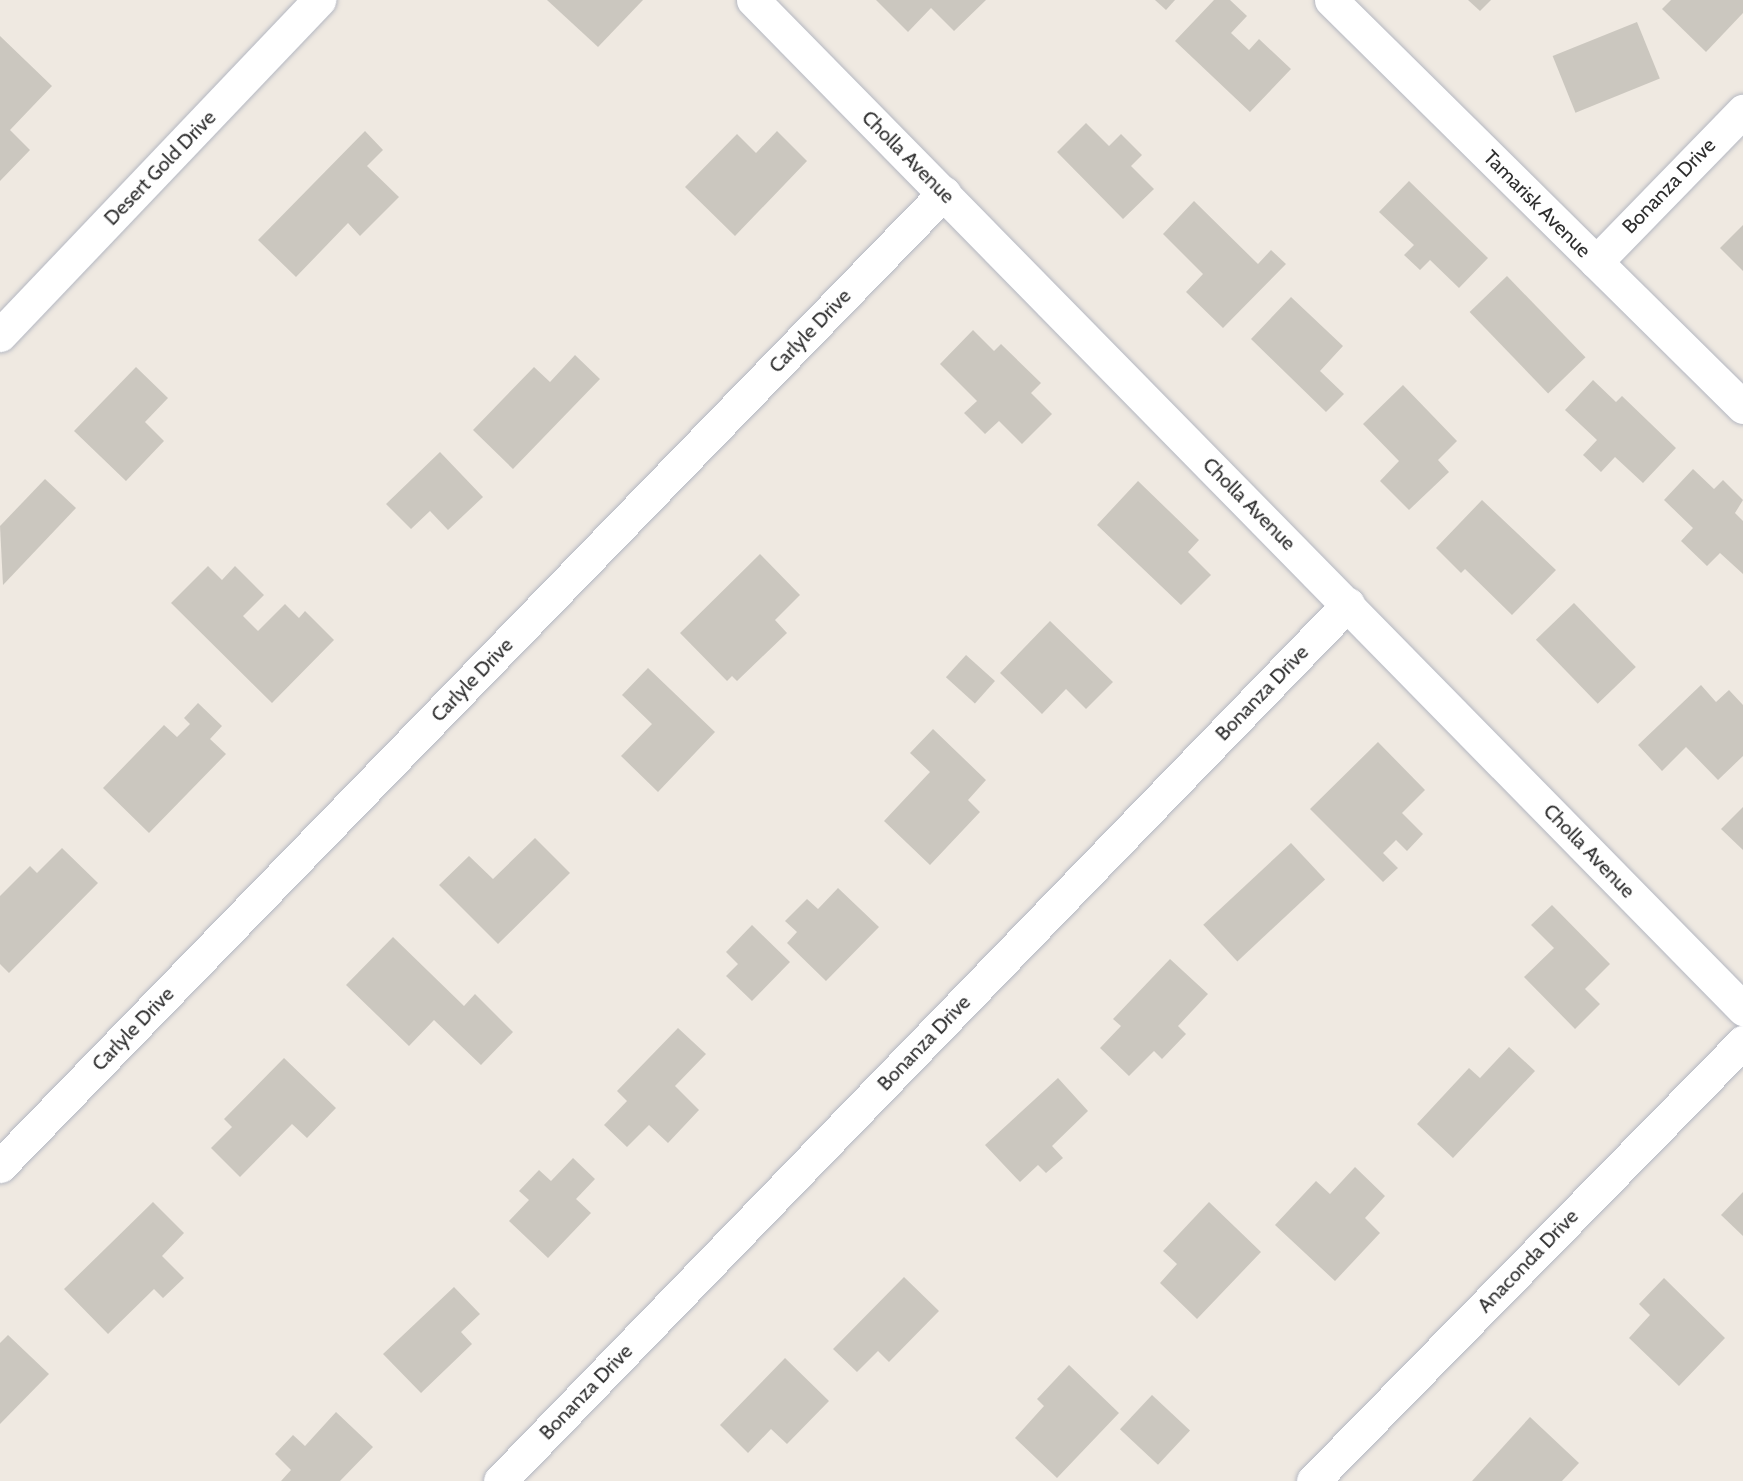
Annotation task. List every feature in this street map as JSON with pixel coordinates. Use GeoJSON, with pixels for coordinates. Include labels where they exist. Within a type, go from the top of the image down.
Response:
{"type":"FeatureCollection","features":[{"type":"Feature","properties":{"kind":"street","name":"Desert Gold Drive"},"geometry":{"type":"LineString","coordinates":[[0,335],[319,0]]}},
{"type":"Feature","properties":{"kind":"street","name":"Cholla Avenue"},"geometry":{"type":"LineString","coordinates":[[753,0],[1743,1009]]}},
{"type":"Feature","properties":{"kind":"street","name":"Tamarisk Avenue"},"geometry":{"type":"LineString","coordinates":[[1331,0],[1743,407]]}},
{"type":"Feature","properties":{"kind":"street","name":"Bonanza Drive"},"geometry":{"type":"LineString","coordinates":[[1596,262],[1743,111]]}},
{"type":"Feature","properties":{"kind":"street","name":"Carlyle Drive"},"geometry":{"type":"LineString","coordinates":[[0,1166],[944,193]]}},
{"type":"Feature","properties":{"kind":"street","name":"Bonanza Drive"},"geometry":{"type":"LineString","coordinates":[[500,1481],[1348,604]]}},
{"type":"Feature","properties":{"kind":"street","name":"Anaconda Drive"},"geometry":{"type":"LineString","coordinates":[[1312,1481],[1743,1042]]}},
{"type":"Feature","properties":{"kind":"building"},"geometry":{"type":"Polygon","coordinates":[[[547,0],[643,0],[598,47],[547,0]]]}},
{"type":"Feature","properties":{"kind":"building"},"geometry":{"type":"Polygon","coordinates":[[[876,0],[986,0],[954,31],[931,8],[908,32],[876,0]]]}},
{"type":"Feature","properties":{"kind":"building"},"geometry":{"type":"Polygon","coordinates":[[[1155,0],[1175,0],[1166,10],[1155,0]]]}},
{"type":"Feature","properties":{"kind":"building"},"geometry":{"type":"Polygon","coordinates":[[[1214,0],[1230,0],[1247,16],[1231,33],[1249,50],[1259,39],[1291,69],[1250,112],[1175,41],[1214,0]]]}},
{"type":"Feature","properties":{"kind":"building"},"geometry":{"type":"Polygon","coordinates":[[[1468,0],[1491,0],[1480,11],[1468,0]]]}},
{"type":"Feature","properties":{"kind":"building"},"geometry":{"type":"Polygon","coordinates":[[[1671,0],[1743,0],[1743,13],[1706,52],[1662,9],[1671,0]]]}},
{"type":"Feature","properties":{"kind":"building"},"geometry":{"type":"Polygon","coordinates":[[[1637,22],[1660,79],[1575,113],[1553,56],[1637,22]]]}},
{"type":"Feature","properties":{"kind":"building"},"geometry":{"type":"Polygon","coordinates":[[[0,36],[52,86],[10,130],[30,150],[0,181],[0,36]]]}},
{"type":"Feature","properties":{"kind":"building"},"geometry":{"type":"Polygon","coordinates":[[[1086,123],[1109,146],[1121,134],[1142,155],[1131,166],[1154,189],[1123,219],[1057,152],[1086,123]]]}},
{"type":"Feature","properties":{"kind":"building"},"geometry":{"type":"Polygon","coordinates":[[[365,131],[383,150],[367,166],[399,197],[360,236],[348,223],[296,277],[258,240],[365,131]]]}},
{"type":"Feature","properties":{"kind":"building"},"geometry":{"type":"Polygon","coordinates":[[[777,131],[807,161],[735,236],[685,187],[737,134],[756,153],[777,131]]]}},
{"type":"Feature","properties":{"kind":"building"},"geometry":{"type":"Polygon","coordinates":[[[1409,181],[1488,258],[1459,288],[1430,260],[1420,270],[1404,255],[1414,245],[1379,212],[1409,181]]]}},
{"type":"Feature","properties":{"kind":"building"},"geometry":{"type":"Polygon","coordinates":[[[1194,201],[1258,264],[1271,250],[1286,264],[1223,328],[1186,292],[1203,274],[1163,234],[1194,201]]]}},
{"type":"Feature","properties":{"kind":"building"},"geometry":{"type":"Polygon","coordinates":[[[1743,225],[1743,271],[1720,248],[1743,225]]]}},
{"type":"Feature","properties":{"kind":"building"},"geometry":{"type":"Polygon","coordinates":[[[1507,276],[1585,357],[1548,393],[1470,312],[1507,276]]]}},
{"type":"Feature","properties":{"kind":"building"},"geometry":{"type":"Polygon","coordinates":[[[1291,297],[1343,346],[1320,371],[1344,394],[1326,412],[1251,339],[1291,297]]]}},
{"type":"Feature","properties":{"kind":"building"},"geometry":{"type":"Polygon","coordinates":[[[973,330],[994,351],[1001,344],[1041,383],[1031,393],[1052,414],[1022,444],[999,421],[985,434],[964,413],[977,401],[940,364],[973,330]]]}},
{"type":"Feature","properties":{"kind":"building"},"geometry":{"type":"Polygon","coordinates":[[[575,355],[600,379],[513,469],[473,430],[534,367],[550,382],[575,355]]]}},
{"type":"Feature","properties":{"kind":"building"},"geometry":{"type":"Polygon","coordinates":[[[136,367],[168,398],[145,422],[164,441],[126,481],[74,431],[136,367]]]}},
{"type":"Feature","properties":{"kind":"building"},"geometry":{"type":"Polygon","coordinates":[[[1593,380],[1616,402],[1622,396],[1676,448],[1643,483],[1615,457],[1601,472],[1583,455],[1597,440],[1565,410],[1593,380]]]}},
{"type":"Feature","properties":{"kind":"building"},"geometry":{"type":"Polygon","coordinates":[[[1403,385],[1457,441],[1438,460],[1449,472],[1409,510],[1380,481],[1399,461],[1363,424],[1403,385]]]}},
{"type":"Feature","properties":{"kind":"building"},"geometry":{"type":"Polygon","coordinates":[[[440,452],[483,497],[448,530],[430,511],[411,529],[386,504],[440,452]]]}},
{"type":"Feature","properties":{"kind":"building"},"geometry":{"type":"Polygon","coordinates":[[[1693,469],[1714,489],[1723,480],[1743,500],[1735,513],[1743,521],[1743,574],[1720,553],[1707,566],[1681,541],[1693,528],[1664,500],[1693,469]]]}},
{"type":"Feature","properties":{"kind":"building"},"geometry":{"type":"Polygon","coordinates":[[[45,479],[76,508],[3,585],[0,526],[45,479]]]}},
{"type":"Feature","properties":{"kind":"building"},"geometry":{"type":"Polygon","coordinates":[[[1138,481],[1199,540],[1188,552],[1211,575],[1181,605],[1097,525],[1138,481]]]}},
{"type":"Feature","properties":{"kind":"building"},"geometry":{"type":"Polygon","coordinates":[[[1482,500],[1556,570],[1512,615],[1465,569],[1461,573],[1436,548],[1482,500]]]}},
{"type":"Feature","properties":{"kind":"building"},"geometry":{"type":"Polygon","coordinates":[[[760,554],[800,595],[775,620],[787,633],[737,681],[732,676],[727,681],[680,633],[760,554]]]}},
{"type":"Feature","properties":{"kind":"building"},"geometry":{"type":"Polygon","coordinates":[[[208,566],[222,580],[235,566],[264,595],[243,616],[258,631],[285,604],[299,618],[305,611],[334,640],[272,703],[171,603],[208,566]]]}},
{"type":"Feature","properties":{"kind":"building"},"geometry":{"type":"Polygon","coordinates":[[[1574,603],[1636,667],[1598,704],[1536,640],[1574,603]]]}},
{"type":"Feature","properties":{"kind":"building"},"geometry":{"type":"Polygon","coordinates":[[[1050,621],[1113,682],[1086,709],[1066,689],[1042,714],[1000,673],[1050,621]]]}},
{"type":"Feature","properties":{"kind":"building"},"geometry":{"type":"Polygon","coordinates":[[[966,655],[995,681],[975,703],[946,677],[966,655]]]}},
{"type":"Feature","properties":{"kind":"building"},"geometry":{"type":"Polygon","coordinates":[[[648,668],[715,732],[658,792],[621,756],[652,724],[622,695],[648,668]]]}},
{"type":"Feature","properties":{"kind":"building"},"geometry":{"type":"Polygon","coordinates":[[[1701,685],[1716,702],[1729,690],[1743,705],[1743,756],[1718,780],[1686,747],[1662,771],[1638,745],[1701,685]]]}},
{"type":"Feature","properties":{"kind":"building"},"geometry":{"type":"Polygon","coordinates":[[[198,703],[222,726],[210,739],[226,754],[149,833],[103,788],[164,725],[177,737],[190,724],[184,718],[198,703]]]}},
{"type":"Feature","properties":{"kind":"building"},"geometry":{"type":"Polygon","coordinates":[[[933,729],[986,780],[968,800],[980,812],[930,865],[884,821],[930,772],[910,753],[933,729]]]}},
{"type":"Feature","properties":{"kind":"building"},"geometry":{"type":"Polygon","coordinates":[[[1378,742],[1425,790],[1402,813],[1423,834],[1407,851],[1396,840],[1383,853],[1398,868],[1383,882],[1310,809],[1378,742]]]}},
{"type":"Feature","properties":{"kind":"building"},"geometry":{"type":"Polygon","coordinates":[[[1743,807],[1743,850],[1721,829],[1743,807]]]}},
{"type":"Feature","properties":{"kind":"building"},"geometry":{"type":"Polygon","coordinates":[[[535,838],[570,873],[498,944],[439,885],[469,856],[493,879],[535,838]]]}},
{"type":"Feature","properties":{"kind":"building"},"geometry":{"type":"Polygon","coordinates":[[[1291,843],[1325,880],[1237,961],[1203,925],[1291,843]]]}},
{"type":"Feature","properties":{"kind":"building"},"geometry":{"type":"Polygon","coordinates":[[[62,848],[98,883],[9,973],[0,964],[0,896],[30,866],[37,873],[62,848]]]}},
{"type":"Feature","properties":{"kind":"building"},"geometry":{"type":"Polygon","coordinates":[[[838,888],[879,927],[826,981],[787,943],[797,932],[785,921],[807,899],[818,909],[838,888]]]}},
{"type":"Feature","properties":{"kind":"building"},"geometry":{"type":"Polygon","coordinates":[[[1552,905],[1610,964],[1585,989],[1600,1004],[1575,1029],[1524,977],[1554,948],[1531,925],[1552,905]]]}},
{"type":"Feature","properties":{"kind":"building"},"geometry":{"type":"Polygon","coordinates":[[[752,925],[790,962],[752,1001],[726,976],[738,964],[726,952],[752,925]]]}},
{"type":"Feature","properties":{"kind":"building"},"geometry":{"type":"Polygon","coordinates":[[[393,937],[464,1006],[475,994],[513,1032],[481,1065],[434,1020],[409,1046],[346,985],[393,937]]]}},
{"type":"Feature","properties":{"kind":"building"},"geometry":{"type":"Polygon","coordinates":[[[1170,959],[1208,994],[1178,1026],[1186,1034],[1162,1059],[1154,1051],[1129,1076],[1100,1048],[1121,1026],[1113,1019],[1170,959]]]}},
{"type":"Feature","properties":{"kind":"building"},"geometry":{"type":"Polygon","coordinates":[[[678,1028],[706,1054],[675,1086],[699,1110],[668,1143],[649,1125],[627,1147],[604,1125],[627,1101],[617,1091],[678,1028]]]}},
{"type":"Feature","properties":{"kind":"building"},"geometry":{"type":"Polygon","coordinates":[[[1509,1047],[1535,1071],[1453,1158],[1417,1124],[1469,1068],[1480,1078],[1509,1047]]]}},
{"type":"Feature","properties":{"kind":"building"},"geometry":{"type":"Polygon","coordinates":[[[284,1058],[336,1108],[307,1138],[292,1124],[240,1177],[211,1148],[232,1127],[224,1119],[284,1058]]]}},
{"type":"Feature","properties":{"kind":"building"},"geometry":{"type":"Polygon","coordinates":[[[1058,1078],[1088,1111],[1052,1146],[1063,1158],[1046,1173],[1038,1165],[1020,1182],[985,1145],[1058,1078]]]}},
{"type":"Feature","properties":{"kind":"building"},"geometry":{"type":"Polygon","coordinates":[[[573,1158],[595,1179],[576,1199],[591,1213],[548,1258],[509,1221],[529,1200],[519,1191],[539,1170],[551,1181],[573,1158]]]}},
{"type":"Feature","properties":{"kind":"building"},"geometry":{"type":"Polygon","coordinates":[[[1355,1167],[1385,1196],[1365,1218],[1380,1233],[1335,1281],[1275,1225],[1316,1181],[1330,1194],[1355,1167]]]}},
{"type":"Feature","properties":{"kind":"building"},"geometry":{"type":"Polygon","coordinates":[[[1743,1192],[1743,1236],[1721,1215],[1743,1192]]]}},
{"type":"Feature","properties":{"kind":"building"},"geometry":{"type":"Polygon","coordinates":[[[153,1202],[184,1233],[162,1256],[184,1278],[163,1298],[154,1289],[108,1334],[64,1289],[153,1202]]]}},
{"type":"Feature","properties":{"kind":"building"},"geometry":{"type":"Polygon","coordinates":[[[1209,1202],[1261,1252],[1197,1319],[1160,1283],[1177,1264],[1163,1251],[1209,1202]]]}},
{"type":"Feature","properties":{"kind":"building"},"geometry":{"type":"Polygon","coordinates":[[[904,1277],[939,1311],[889,1362],[878,1351],[857,1372],[833,1349],[904,1277]]]}},
{"type":"Feature","properties":{"kind":"building"},"geometry":{"type":"Polygon","coordinates":[[[1664,1278],[1725,1338],[1679,1386],[1629,1338],[1650,1315],[1639,1304],[1664,1278]]]}},
{"type":"Feature","properties":{"kind":"building"},"geometry":{"type":"Polygon","coordinates":[[[454,1287],[480,1314],[461,1332],[472,1344],[421,1393],[383,1354],[454,1287]]]}},
{"type":"Feature","properties":{"kind":"building"},"geometry":{"type":"Polygon","coordinates":[[[8,1335],[49,1374],[0,1424],[0,1343],[8,1335]]]}},
{"type":"Feature","properties":{"kind":"building"},"geometry":{"type":"Polygon","coordinates":[[[785,1358],[829,1401],[787,1444],[771,1429],[748,1453],[720,1425],[785,1358]]]}},
{"type":"Feature","properties":{"kind":"building"},"geometry":{"type":"Polygon","coordinates":[[[1069,1365],[1119,1413],[1057,1478],[1015,1438],[1044,1406],[1037,1399],[1069,1365]]]}},
{"type":"Feature","properties":{"kind":"building"},"geometry":{"type":"Polygon","coordinates":[[[1152,1395],[1190,1430],[1158,1465],[1120,1429],[1152,1395]]]}},
{"type":"Feature","properties":{"kind":"building"},"geometry":{"type":"Polygon","coordinates":[[[336,1412],[373,1447],[340,1481],[281,1481],[291,1470],[275,1454],[293,1435],[305,1446],[336,1412]]]}},
{"type":"Feature","properties":{"kind":"building"},"geometry":{"type":"Polygon","coordinates":[[[1530,1417],[1579,1463],[1562,1481],[1472,1481],[1530,1417]]]}}]}
